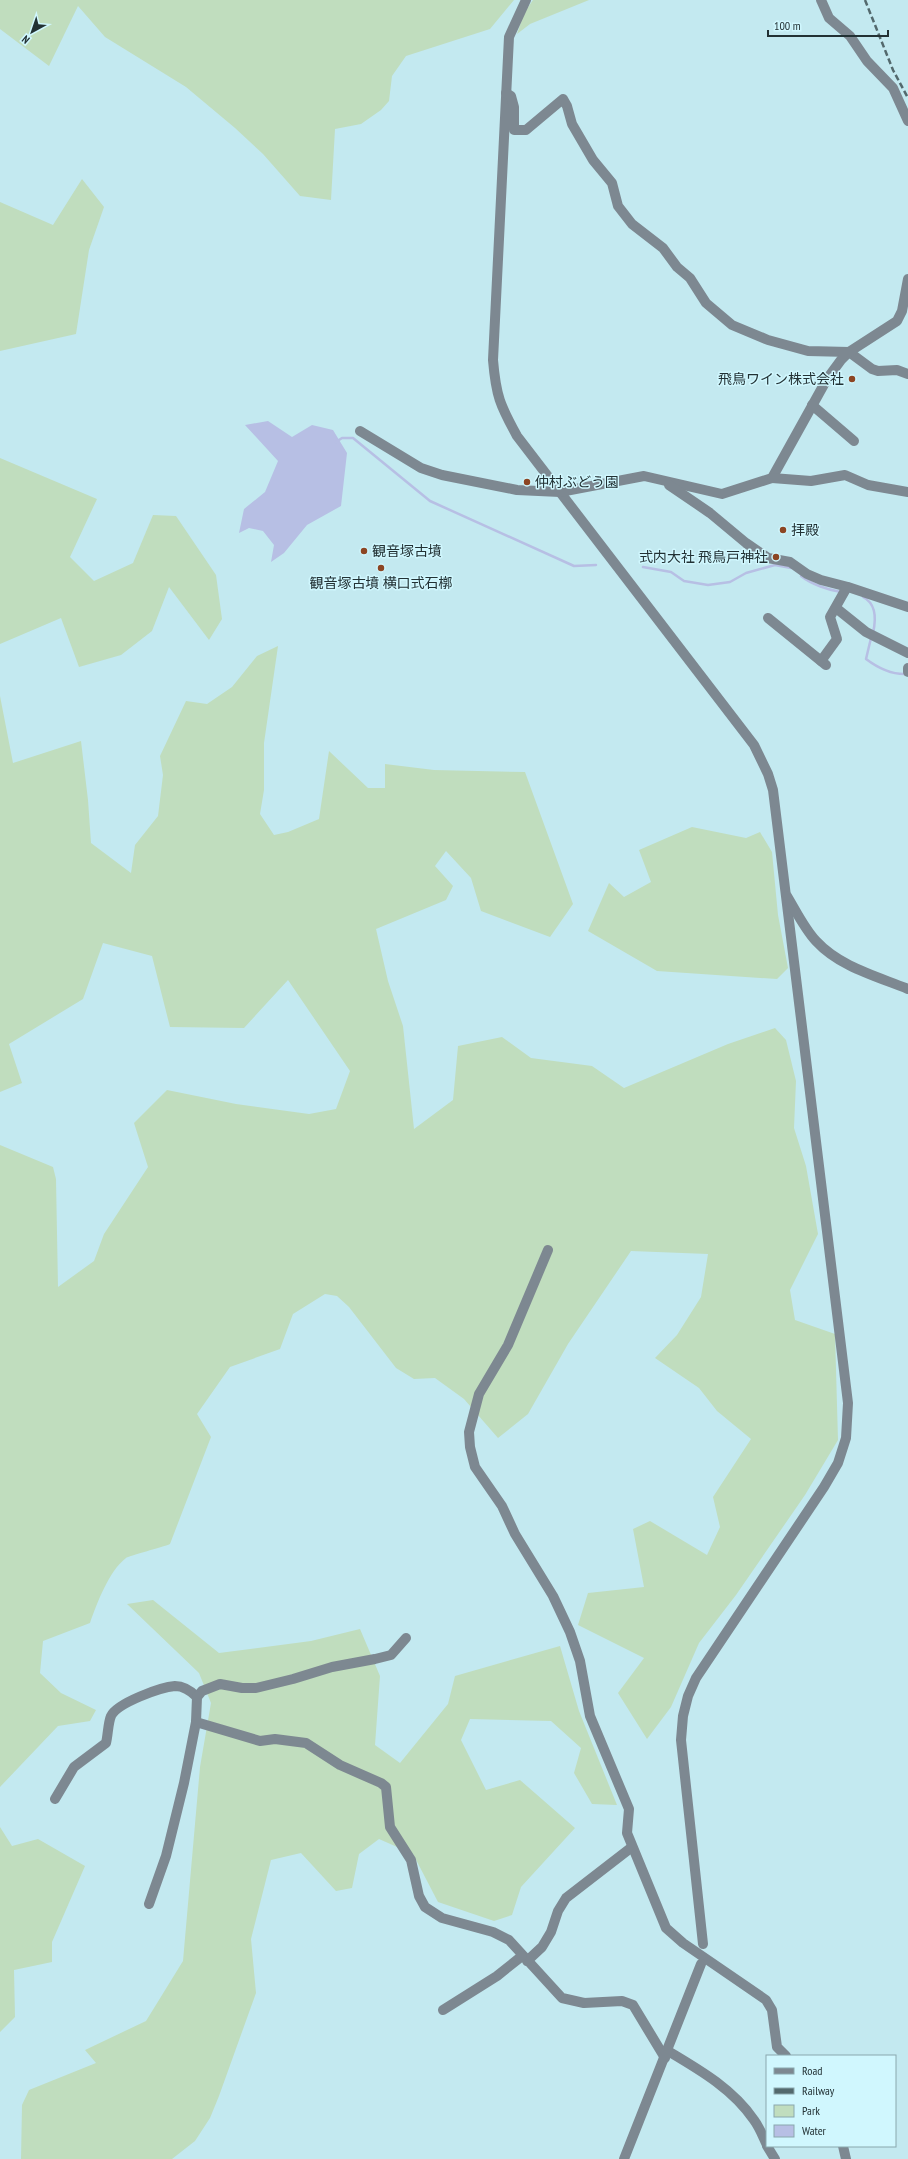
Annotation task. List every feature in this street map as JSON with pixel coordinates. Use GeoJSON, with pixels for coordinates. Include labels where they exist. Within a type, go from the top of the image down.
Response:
{"type":"FeatureCollection","features":[{"type":"Feature","properties":{"kind":"street"},"geometry":{"type":"LineString","coordinates":[[526,0],[509,37],[493,360],[495,390],[500,406],[518,436],[754,745],[768,774],[773,790],[848,1403],[846,1438],[832,1474],[708,1658],[688,1696],[683,1716],[681,1740],[703,1944]]}},
{"type":"Feature","properties":{"kind":"street"},"geometry":{"type":"LineString","coordinates":[[822,0],[829,18],[850,36],[868,61],[893,88],[908,121]]}},
{"type":"Feature","properties":{"kind":"street"},"geometry":{"type":"LineString","coordinates":[[506,93],[511,96],[514,108],[514,130],[526,130],[563,99],[572,124],[593,160],[612,183],[618,206],[632,224],[663,248],[677,267],[690,278],[706,303],[732,325],[768,340],[808,351],[849,352],[872,369],[897,370],[908,374]]}},
{"type":"Feature","properties":{"kind":"street"},"geometry":{"type":"LineString","coordinates":[[772,478],[827,379],[849,352],[897,321],[902,311],[908,279]]}},
{"type":"Feature","properties":{"kind":"street"},"geometry":{"type":"LineString","coordinates":[[812,405],[854,441]]}},
{"type":"Feature","properties":{"kind":"street"},"geometry":{"type":"LineString","coordinates":[[360,431],[421,468],[442,475],[501,488],[560,492],[644,476],[693,489],[722,494],[772,478],[811,481],[844,474],[868,485],[908,492]]}},
{"type":"Feature","properties":{"kind":"street"},"geometry":{"type":"LineString","coordinates":[[663,480],[710,513],[746,543],[768,558],[790,562],[820,581],[845,590],[908,607]]}},
{"type":"Feature","properties":{"kind":"street"},"geometry":{"type":"LineString","coordinates":[[768,618],[824,663],[837,639],[830,616],[845,590]]}},
{"type":"Feature","properties":{"kind":"street"},"geometry":{"type":"LineString","coordinates":[[836,608],[866,632],[908,653]]}},
{"type":"Feature","properties":{"kind":"street"},"geometry":{"type":"LineString","coordinates":[[786,894],[814,939],[826,950],[849,966],[908,989]]}},
{"type":"Feature","properties":{"kind":"street"},"geometry":{"type":"LineString","coordinates":[[548,1250],[508,1345],[479,1394],[468,1432],[475,1467],[502,1506],[515,1534],[553,1596],[570,1632],[580,1661],[590,1716],[629,1809],[628,1833],[632,1847],[666,1928],[683,1943],[766,2000],[772,2010],[777,2047],[785,2055]]}},
{"type":"Feature","properties":{"kind":"street"},"geometry":{"type":"LineString","coordinates":[[149,1904],[166,1856],[184,1783],[196,1722],[197,1697],[202,1690],[220,1684],[242,1688],[256,1688],[332,1667],[391,1655],[406,1638]]}},
{"type":"Feature","properties":{"kind":"street"},"geometry":{"type":"LineString","coordinates":[[55,1799],[74,1767],[106,1743],[111,1715],[122,1706],[160,1690],[176,1686],[188,1689],[197,1697]]}},
{"type":"Feature","properties":{"kind":"street"},"geometry":{"type":"LineString","coordinates":[[196,1722],[260,1741],[275,1739],[306,1743],[340,1765],[381,1783],[386,1788],[390,1827],[411,1860],[419,1896],[425,1906],[442,1918],[501,1936],[509,1940],[562,1998],[584,2003],[622,2001],[632,2005],[667,2054],[702,2071],[727,2090],[755,2121],[766,2144]]}},
{"type":"Feature","properties":{"kind":"street"},"geometry":{"type":"LineString","coordinates":[[443,2010],[542,1947],[551,1932],[558,1911],[566,1898],[632,1847]]}},
{"type":"Feature","properties":{"kind":"street"},"geometry":{"type":"LineString","coordinates":[[624,2159],[667,2054],[701,1964]]}},
{"type":"Feature","properties":{"kind":"street"},"geometry":{"type":"LineString","coordinates":[[768,2147],[775,2159]]}},
{"type":"Feature","properties":{"kind":"street"},"geometry":{"type":"LineString","coordinates":[[843,2147],[846,2159]]}},
{"type":"Feature","properties":{"kind":"green space"},"geometry":{"type":"Polygon","coordinates":[[[0,0],[514,0],[490,29],[406,56],[392,76],[389,101],[381,110],[361,124],[335,129],[331,200],[300,196],[263,154],[235,128],[186,87],[105,37],[78,6],[49,66],[0,29],[0,0]]]}},
{"type":"Feature","properties":{"kind":"green space"},"geometry":{"type":"Polygon","coordinates":[[[533,0],[589,0],[530,24],[517,34],[524,13],[533,0]]]}},
{"type":"Feature","properties":{"kind":"green space"},"geometry":{"type":"Polygon","coordinates":[[[82,179],[104,207],[89,250],[76,334],[0,351],[0,202],[53,225],[82,179]]]}},
{"type":"Feature","properties":{"kind":"green space"},"geometry":{"type":"Polygon","coordinates":[[[0,458],[97,499],[70,557],[94,581],[133,563],[153,515],[176,516],[216,575],[222,619],[209,640],[169,587],[152,631],[121,655],[79,667],[61,618],[0,644],[0,458]]]}},
{"type":"Feature","properties":{"kind":"green space"},"geometry":{"type":"Polygon","coordinates":[[[278,646],[264,743],[264,790],[260,814],[274,835],[288,832],[319,819],[329,751],[368,788],[385,788],[385,764],[434,770],[525,772],[573,904],[550,937],[481,911],[471,878],[446,851],[435,866],[453,886],[446,900],[376,929],[388,981],[403,1026],[414,1129],[453,1100],[458,1046],[502,1037],[531,1058],[592,1066],[624,1088],[728,1044],[775,1028],[786,1040],[796,1081],[794,1128],[806,1166],[818,1234],[790,1290],[795,1320],[835,1334],[838,1440],[805,1495],[736,1595],[699,1643],[671,1707],[647,1739],[618,1693],[644,1658],[578,1625],[588,1593],[644,1587],[633,1529],[650,1521],[707,1555],[720,1527],[713,1497],[751,1439],[717,1411],[699,1388],[655,1358],[677,1335],[701,1297],[708,1254],[631,1251],[568,1344],[528,1414],[498,1438],[464,1399],[435,1378],[414,1379],[396,1368],[349,1307],[337,1296],[325,1294],[293,1314],[280,1349],[230,1367],[197,1414],[211,1437],[170,1544],[126,1558],[109,1579],[90,1623],[43,1641],[40,1673],[61,1693],[96,1710],[90,1721],[58,1726],[0,1787],[0,1145],[53,1167],[56,1179],[58,1287],[94,1261],[104,1234],[148,1167],[134,1123],[167,1090],[236,1104],[309,1114],[336,1109],[350,1071],[288,980],[244,1028],[170,1027],[152,956],[103,943],[83,999],[9,1044],[22,1083],[0,1092],[0,696],[13,763],[81,741],[88,800],[91,843],[131,873],[135,845],[158,816],[163,775],[160,756],[186,701],[207,704],[232,687],[257,656],[278,646]]]}},
{"type":"Feature","properties":{"kind":"green space"},"geometry":{"type":"Polygon","coordinates":[[[692,827],[746,838],[760,832],[772,852],[778,915],[788,968],[777,979],[657,971],[588,931],[609,883],[624,897],[651,882],[639,850],[692,827]]]}},
{"type":"Feature","properties":{"kind":"green space"},"geometry":{"type":"Polygon","coordinates":[[[153,1600],[219,1653],[311,1641],[360,1629],[380,1676],[375,1745],[400,1763],[448,1704],[455,1676],[560,1646],[579,1711],[617,1805],[592,1804],[574,1773],[581,1748],[551,1721],[470,1719],[461,1740],[486,1790],[520,1780],[575,1828],[521,1887],[512,1915],[494,1921],[438,1902],[413,1854],[379,1839],[359,1854],[352,1888],[336,1891],[301,1853],[271,1860],[251,1939],[256,1993],[210,2118],[195,2141],[172,2159],[21,2159],[22,2105],[29,2090],[96,2063],[85,2050],[146,2021],[183,1961],[200,1767],[211,1703],[199,1673],[127,1604],[153,1600]]]}},
{"type":"Feature","properties":{"kind":"green space"},"geometry":{"type":"Polygon","coordinates":[[[0,1827],[12,1846],[38,1839],[85,1866],[52,1942],[52,1962],[14,1970],[15,2017],[0,2032],[0,1827]]]}},
{"type":"Feature","properties":{"kind":"water"},"geometry":{"type":"Polygon","coordinates":[[[268,421],[292,437],[312,425],[333,430],[347,453],[341,506],[307,525],[284,553],[271,562],[274,545],[263,531],[249,528],[239,533],[244,509],[265,492],[278,461],[245,425],[268,421]]]}},
{"type":"Feature","properties":{"kind":"waterway"},"geometry":{"type":"LineString","coordinates":[[336,442],[342,438],[353,438],[430,501],[574,566],[596,565]]}},
{"type":"Feature","properties":{"kind":"waterway"},"geometry":{"type":"LineString","coordinates":[[643,567],[671,572],[684,581],[708,585],[730,582],[746,573],[775,565],[791,568]]}},
{"type":"Feature","properties":{"kind":"waterway"},"geometry":{"type":"LineString","coordinates":[[801,576],[810,582],[841,592]]}},
{"type":"Feature","properties":{"kind":"waterway"},"geometry":{"type":"LineString","coordinates":[[863,597],[868,600],[873,608],[875,618],[873,633]]}},
{"type":"Feature","properties":{"kind":"waterway"},"geometry":{"type":"LineString","coordinates":[[871,638],[866,659],[885,670],[907,674]]}},
{"type":"Feature","properties":{"kind":"railway"},"geometry":{"type":"LineString","coordinates":[[865,0],[893,70],[908,98]]}},
{"type":"Feature","properties":{"kind":"place","name":"飛鳥ワイン株式会社"},"geometry":{"type":"Point","coordinates":[852,379]}},
{"type":"Feature","properties":{"kind":"place","name":"仲村ぶどう園"},"geometry":{"type":"Point","coordinates":[527,482]}},
{"type":"Feature","properties":{"kind":"place","name":"拝殿"},"geometry":{"type":"Point","coordinates":[783,530]}},
{"type":"Feature","properties":{"kind":"place","name":"観音塚古墳"},"geometry":{"type":"Point","coordinates":[364,551]}},
{"type":"Feature","properties":{"kind":"place","name":"式内大社 飛鳥戸神社"},"geometry":{"type":"Point","coordinates":[776,557]}},
{"type":"Feature","properties":{"kind":"place","name":"観音塚古墳 横口式石槨"},"geometry":{"type":"Point","coordinates":[381,568]}}]}
